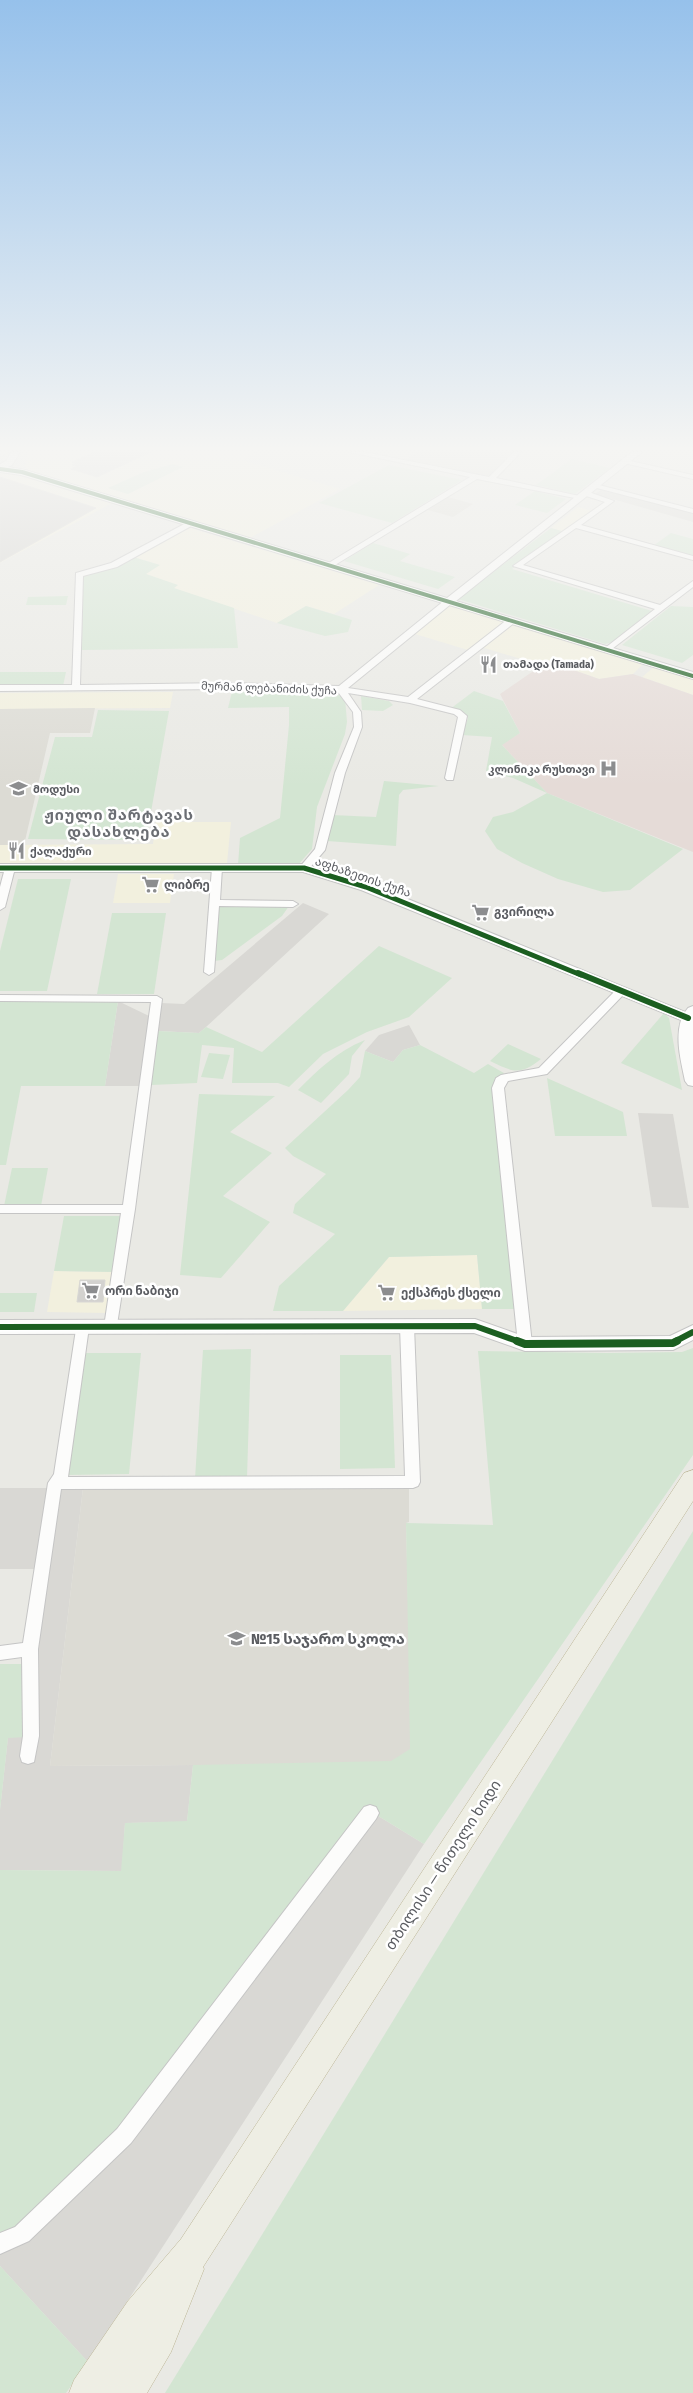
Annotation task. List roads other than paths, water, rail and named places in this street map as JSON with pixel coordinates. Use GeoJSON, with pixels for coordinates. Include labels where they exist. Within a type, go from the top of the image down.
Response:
{"type":"FeatureCollection","features":[{"type":"Feature","properties":{"kind":"highway","name":"თბილისი — წითელი ხიდი"},"geometry":{"type":"LineString","coordinates":[[87,2393],[141,2314],[194,2251],[693,1480]]}},
{"type":"Feature","properties":{"kind":"highway","name":"თბილისი — წითელი ხიდი"},"geometry":{"type":"LineString","coordinates":[[127,2393],[158,2338],[194,2251]]}},
{"type":"Feature","properties":{"kind":"street"},"geometry":{"type":"LineString","coordinates":[[76,687],[79,576],[116,564]]}},
{"type":"Feature","properties":{"kind":"street"},"geometry":{"type":"LineString","coordinates":[[322,564],[693,676]]}},
{"type":"Feature","properties":{"kind":"street"},"geometry":{"type":"LineString","coordinates":[[330,566],[334,564]]}},
{"type":"Feature","properties":{"kind":"street"},"geometry":{"type":"LineString","coordinates":[[341,689],[496,564]]}},
{"type":"Feature","properties":{"kind":"street"},"geometry":{"type":"LineString","coordinates":[[520,564],[517,566],[661,608]]}},
{"type":"Feature","properties":{"kind":"street"},"geometry":{"type":"LineString","coordinates":[[608,650],[693,583]]}},
{"type":"Feature","properties":{"kind":"street"},"geometry":{"type":"LineString","coordinates":[[410,700],[511,621]]}},
{"type":"Feature","properties":{"kind":"street","name":"მურმან ლებანიძის ქუჩა"},"geometry":{"type":"LineString","coordinates":[[0,688],[228,686],[341,689],[357,712],[358,727],[340,773],[320,850],[304,868]]}},
{"type":"Feature","properties":{"kind":"street"},"geometry":{"type":"LineString","coordinates":[[341,689],[410,700],[457,712],[462,716],[450,778]]}},
{"type":"Feature","properties":{"kind":"street"},"geometry":{"type":"LineString","coordinates":[[0,907],[5,868]]}},
{"type":"Feature","properties":{"kind":"street","name":"აფხაზეთის ქუჩა"},"geometry":{"type":"LineString","coordinates":[[5,868],[304,868],[366,887],[622,990],[690,1014]]}},
{"type":"Feature","properties":{"kind":"street"},"geometry":{"type":"LineString","coordinates":[[210,972],[217,868]]}},
{"type":"Feature","properties":{"kind":"street"},"geometry":{"type":"LineString","coordinates":[[214,903],[294,904]]}},
{"type":"Feature","properties":{"kind":"street"},"geometry":{"type":"LineString","coordinates":[[525,1344],[498,1088],[500,1081],[505,1078],[543,1071],[622,990]]}},
{"type":"Feature","properties":{"kind":"street"},"geometry":{"type":"LineString","coordinates":[[0,998],[157,999],[111,1327]]}},
{"type":"Feature","properties":{"kind":"street"},"geometry":{"type":"LineString","coordinates":[[690,1014],[686,1036],[693,1081]]}},
{"type":"Feature","properties":{"kind":"street"},"geometry":{"type":"LineString","coordinates":[[0,1209],[128,1209]]}},
{"type":"Feature","properties":{"kind":"street"},"geometry":{"type":"LineString","coordinates":[[55,1483],[413,1482],[406,1326]]}},
{"type":"Feature","properties":{"kind":"street"},"geometry":{"type":"LineString","coordinates":[[0,1327],[476,1326],[525,1344],[673,1344],[693,1332]]}},
{"type":"Feature","properties":{"kind":"street"},"geometry":{"type":"LineString","coordinates":[[28,1756],[32,1736],[30,1649],[55,1483],[61,1477],[82,1327]]}},
{"type":"Feature","properties":{"kind":"street"},"geometry":{"type":"LineString","coordinates":[[0,1653],[30,1649]]}},
{"type":"Feature","properties":{"kind":"street"},"geometry":{"type":"LineString","coordinates":[[0,2244],[22,2234],[124,2136],[370,1813]]}},
{"type":"Feature","properties":{"kind":"place","name":"თამადა (Tamada)"},"geometry":{"type":"Point","coordinates":[489,664]}},
{"type":"Feature","properties":{"kind":"place","name":"კლინიკა რუსთავი"},"geometry":{"type":"Point","coordinates":[609,769]}},
{"type":"Feature","properties":{"kind":"place","name":"მოდუსი"},"geometry":{"type":"Point","coordinates":[19,789]}},
{"type":"Feature","properties":{"kind":"place","name":"ქალაქური"},"geometry":{"type":"Point","coordinates":[16,851]}},
{"type":"Feature","properties":{"kind":"place","name":"ლიბრე"},"geometry":{"type":"Point","coordinates":[150,885]}},
{"type":"Feature","properties":{"kind":"place","name":"გვირილა"},"geometry":{"type":"Point","coordinates":[480,912]}},
{"type":"Feature","properties":{"kind":"place","name":"ორი ნაბიჯი"},"geometry":{"type":"Point","coordinates":[91,1291]}},
{"type":"Feature","properties":{"kind":"place","name":"ექსპრეს ქსელი"},"geometry":{"type":"Point","coordinates":[387,1293]}},
{"type":"Feature","properties":{"kind":"place","name":"№15 საჯარო სკოლა"},"geometry":{"type":"Point","coordinates":[237,1639]}},
{"type":"Feature","properties":{"kind":"district","name":"ჟიული შარტავას დასახლება"},"geometry":{"type":"Point","coordinates":[119,824]}}]}
